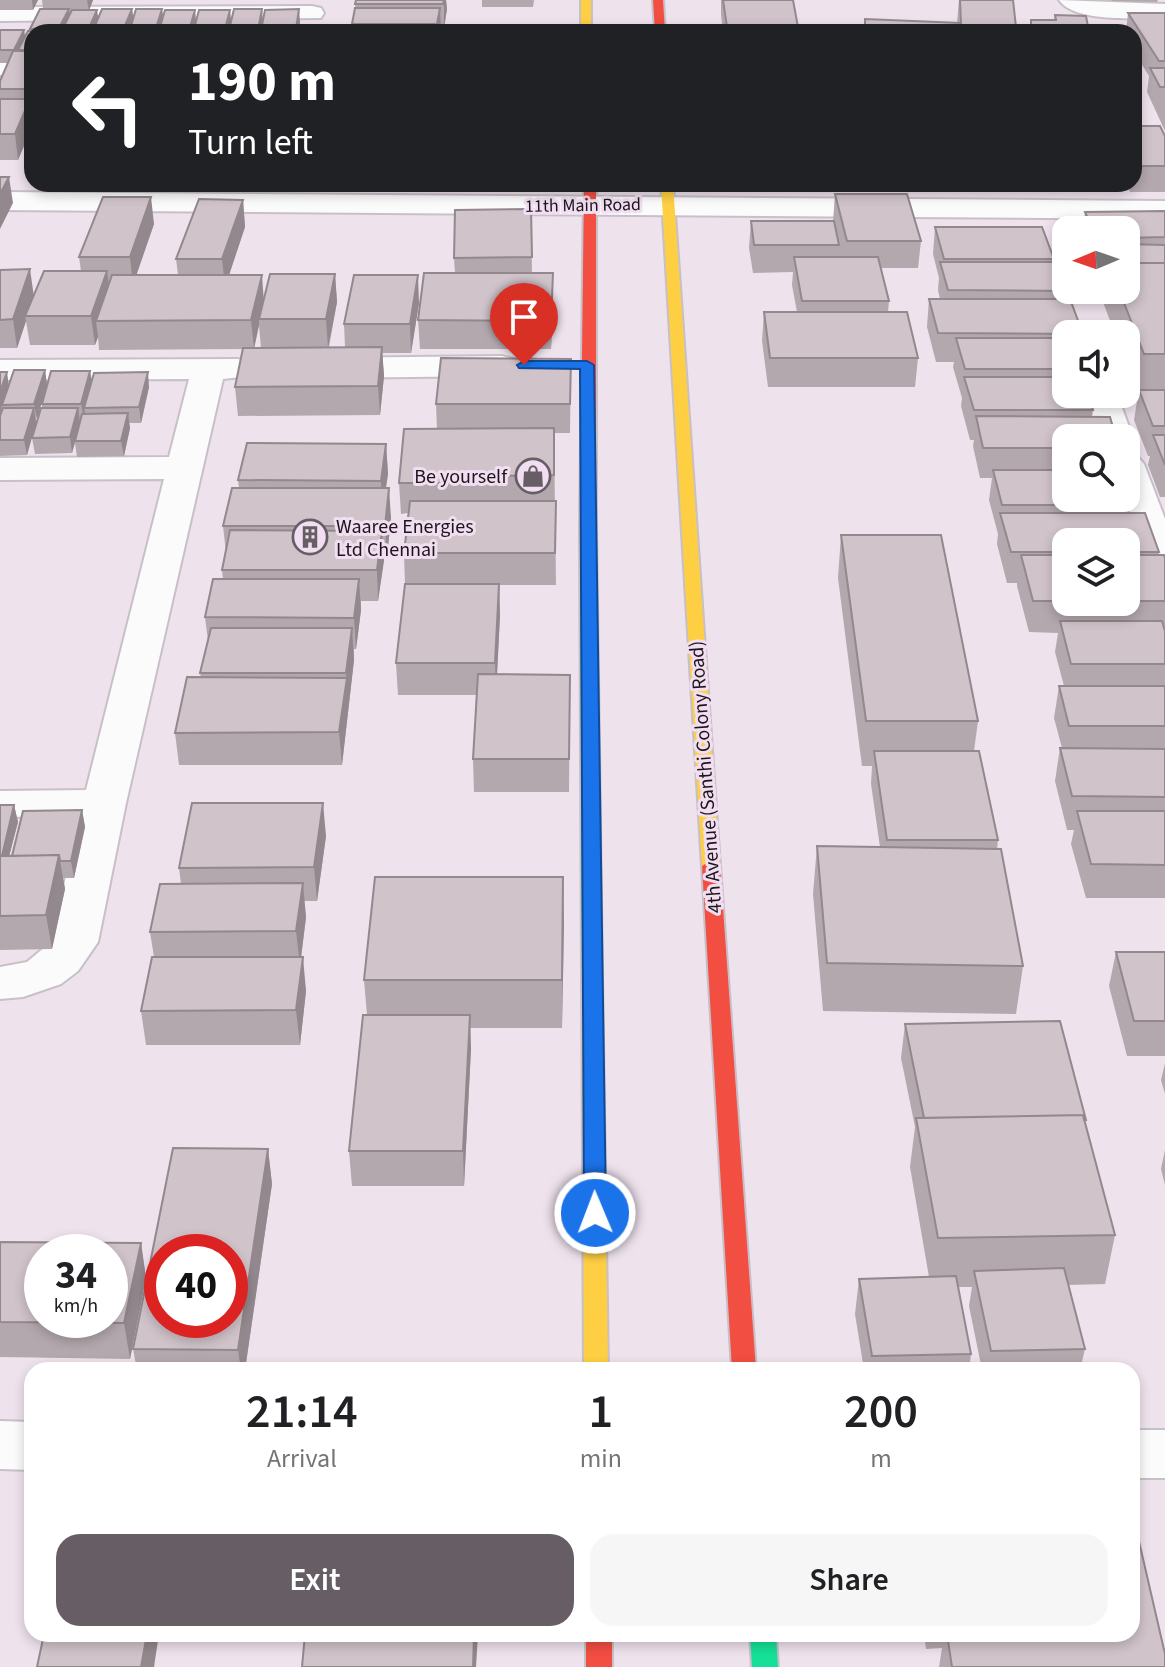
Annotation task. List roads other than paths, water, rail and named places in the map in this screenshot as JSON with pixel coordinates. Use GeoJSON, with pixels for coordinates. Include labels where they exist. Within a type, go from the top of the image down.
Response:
{"type":"FeatureCollection","features":[{"type":"Feature","properties":{"kind":"street"},"geometry":{"type":"LineString","coordinates":[[586,0],[586,24]]}},
{"type":"Feature","properties":{"kind":"street"},"geometry":{"type":"LineString","coordinates":[[658,0],[660,24]]}},
{"type":"Feature","properties":{"kind":"street"},"geometry":{"type":"LineString","coordinates":[[1071,0],[1095,9],[1165,11]]}},
{"type":"Feature","properties":{"kind":"street"},"geometry":{"type":"LineString","coordinates":[[0,14],[97,7],[312,15]]}},
{"type":"Feature","properties":{"kind":"street"},"geometry":{"type":"LineString","coordinates":[[0,67],[24,67]]}},
{"type":"Feature","properties":{"kind":"street","name":"11th Main Road"},"geometry":{"type":"LineString","coordinates":[[0,201],[668,194],[1031,211],[1165,210]]}},
{"type":"Feature","properties":{"kind":"street","name":"4th Avenue (Santhi Colony Road)"},"geometry":{"type":"LineString","coordinates":[[668,194],[743,1362]]}},
{"type":"Feature","properties":{"kind":"street"},"geometry":{"type":"LineString","coordinates":[[590,195],[561,365],[596,1362]]}},
{"type":"Feature","properties":{"kind":"street"},"geometry":{"type":"LineString","coordinates":[[0,370],[561,365]]}},
{"type":"Feature","properties":{"kind":"street"},"geometry":{"type":"LineString","coordinates":[[0,983],[26,981],[45,973],[64,962],[75,942],[104,803],[208,370]]}},
{"type":"Feature","properties":{"kind":"street"},"geometry":{"type":"LineString","coordinates":[[0,469],[186,468]]}},
{"type":"Feature","properties":{"kind":"street"},"geometry":{"type":"LineString","coordinates":[[1140,501],[1165,568]]}},
{"type":"Feature","properties":{"kind":"street"},"geometry":{"type":"LineString","coordinates":[[0,804],[104,803]]}},
{"type":"Feature","properties":{"kind":"street"},"geometry":{"type":"LineString","coordinates":[[0,1445],[24,1446]]}},
{"type":"Feature","properties":{"kind":"street"},"geometry":{"type":"LineString","coordinates":[[1140,1454],[1165,1454]]}},
{"type":"Feature","properties":{"kind":"street"},"geometry":{"type":"LineString","coordinates":[[599,1642],[599,1667]]}},
{"type":"Feature","properties":{"kind":"street"},"geometry":{"type":"LineString","coordinates":[[763,1642],[765,1667]]}},
{"type":"Feature","properties":{"kind":"place","name":"Be yourself"},"geometry":{"type":"Point","coordinates":[533,476]}},
{"type":"Feature","properties":{"kind":"place","name":"Waaree Energies Ltd Chennai"},"geometry":{"type":"Point","coordinates":[310,537]}}]}
